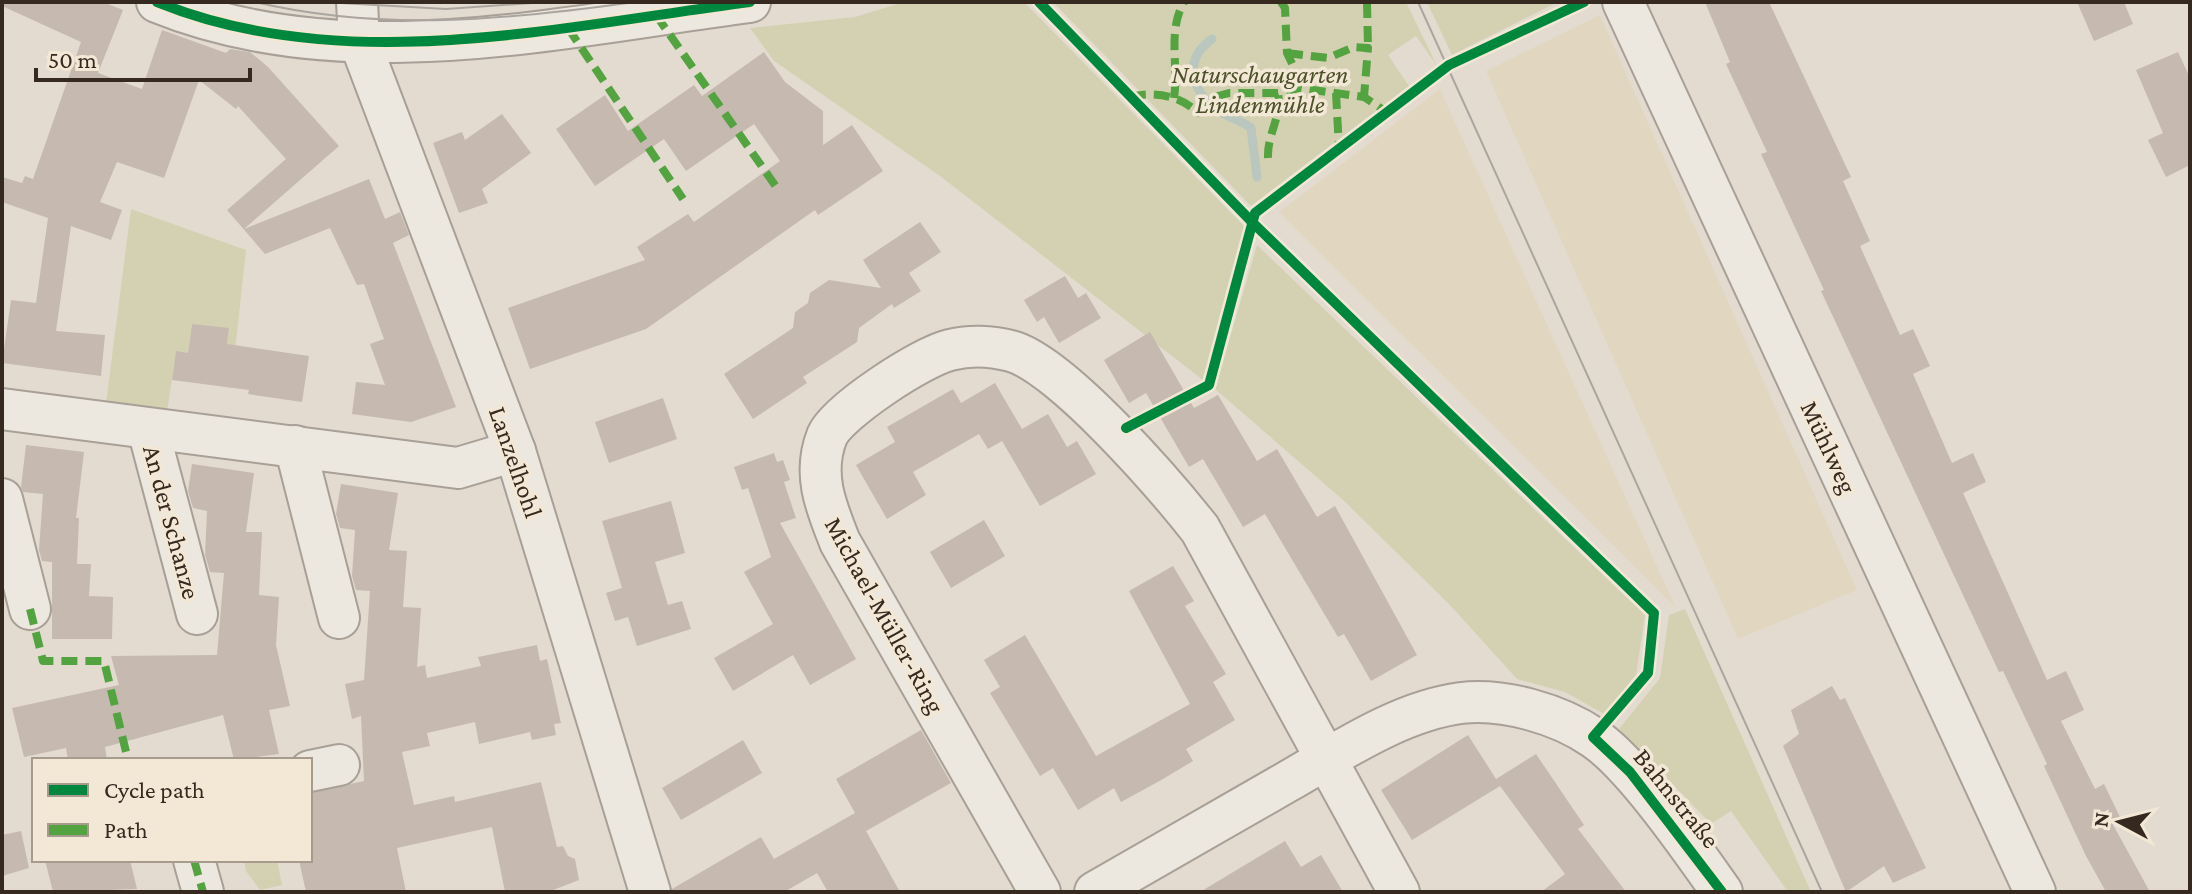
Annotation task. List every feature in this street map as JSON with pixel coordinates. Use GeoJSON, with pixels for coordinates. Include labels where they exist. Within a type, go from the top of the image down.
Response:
{"type":"FeatureCollection","features":[{"type":"Feature","properties":{"kind":"street"},"geometry":{"type":"LineString","coordinates":[[157,2],[228,25],[358,21],[504,36],[750,2]]}},
{"type":"Feature","properties":{"kind":"street","name":"Mühlweg"},"geometry":{"type":"LineString","coordinates":[[1623,2],[2035,892]]}},
{"type":"Feature","properties":{"kind":"street","name":"Lanzelhohl"},"geometry":{"type":"LineString","coordinates":[[358,21],[515,451],[650,892]]}},
{"type":"Feature","properties":{"kind":"street","name":"Michael-Müller-Ring"},"geometry":{"type":"LineString","coordinates":[[1040,892],[840,542],[823,500],[819,470],[827,437],[836,421],[853,406],[948,350],[977,347],[1013,351],[1035,364],[1078,399],[1162,481],[1200,529],[1324,761],[1399,892]]}},
{"type":"Feature","properties":{"kind":"street","name":"An der Schanze"},"geometry":{"type":"LineString","coordinates":[[2,409],[458,468],[515,451]]}},
{"type":"Feature","properties":{"kind":"street","name":"An der Schanze"},"geometry":{"type":"LineString","coordinates":[[148,429],[197,614]]}},
{"type":"Feature","properties":{"kind":"street"},"geometry":{"type":"LineString","coordinates":[[295,446],[339,618]]}},
{"type":"Feature","properties":{"kind":"street"},"geometry":{"type":"LineString","coordinates":[[2,499],[30,609]]}},
{"type":"Feature","properties":{"kind":"street","name":"Bahnstraße"},"geometry":{"type":"LineString","coordinates":[[1095,892],[1324,761],[1434,709],[1463,703],[1502,704],[1535,712],[1565,722],[1605,746],[1630,772],[1722,892]]}},
{"type":"Feature","properties":{"kind":"street"},"geometry":{"type":"LineString","coordinates":[[195,862],[203,892]]}},
{"type":"Feature","properties":{"kind":"shaded area"},"geometry":{"type":"Polygon","coordinates":[[[1600,15],[1857,590],[1738,639],[1486,71],[1600,15]]]}},
{"type":"Feature","properties":{"kind":"shaded area"},"geometry":{"type":"Polygon","coordinates":[[[1440,89],[1676,608],[1279,212],[1440,89]]]}},
{"type":"Feature","properties":{"kind":"green space"},"geometry":{"type":"Polygon","coordinates":[[[904,2],[1024,2],[1244,226],[1203,380],[940,176],[774,61],[750,28],[855,17],[904,2]]]}},
{"type":"Feature","properties":{"kind":"green space","name":"Naturschaugarten Lindenmühle"},"geometry":{"type":"Polygon","coordinates":[[[1053,2],[1406,2],[1437,66],[1416,36],[1388,55],[1409,86],[1251,206],[1053,2]]]}},
{"type":"Feature","properties":{"kind":"green space"},"geometry":{"type":"Polygon","coordinates":[[[1427,2],[1558,2],[1452,55],[1427,2]]]}},
{"type":"Feature","properties":{"kind":"green space"},"geometry":{"type":"Polygon","coordinates":[[[131,209],[246,250],[231,388],[221,386],[229,329],[192,324],[188,353],[176,352],[167,412],[106,403],[131,209]]]}},
{"type":"Feature","properties":{"kind":"green space"},"geometry":{"type":"Polygon","coordinates":[[[1257,245],[1645,615],[1636,675],[1604,714],[1565,692],[1517,679],[1450,605],[1342,499],[1215,389],[1257,245]]]}},
{"type":"Feature","properties":{"kind":"green space"},"geometry":{"type":"Polygon","coordinates":[[[1685,609],[1811,892],[1788,892],[1731,811],[1711,824],[1619,729],[1660,678],[1669,615],[1685,609]]]}},
{"type":"Feature","properties":{"kind":"green space"},"geometry":{"type":"Polygon","coordinates":[[[244,862],[277,862],[282,885],[260,890],[246,871],[244,862]]]}},
{"type":"Feature","properties":{"kind":"building"},"geometry":{"type":"Polygon","coordinates":[[[2,2],[103,2],[123,10],[98,73],[142,89],[162,30],[226,53],[230,49],[250,52],[268,67],[339,146],[244,229],[369,179],[385,219],[400,212],[409,235],[393,243],[456,407],[411,422],[352,414],[356,382],[385,385],[370,344],[384,339],[364,284],[357,285],[330,228],[265,254],[227,210],[286,159],[238,106],[236,109],[199,80],[164,178],[117,162],[100,202],[122,210],[111,240],[71,226],[56,331],[105,335],[101,376],[2,363],[11,300],[36,303],[48,218],[2,202],[2,177],[22,183],[25,176],[33,179],[81,42],[2,6],[2,2]]]}},
{"type":"Feature","properties":{"kind":"building"},"geometry":{"type":"Polygon","coordinates":[[[1705,2],[1769,2],[1851,177],[1843,181],[1870,241],[1860,246],[1900,335],[1913,329],[1930,366],[1913,374],[1952,463],[1973,453],[1986,482],[1963,493],[2047,680],[2066,671],[2084,710],[2061,721],[2095,789],[2104,784],[2120,817],[2111,821],[2150,892],[2106,892],[2086,856],[2044,766],[2047,764],[2003,671],[1999,672],[1821,291],[1824,290],[1761,154],[1767,152],[1726,64],[1730,62],[1705,2]]]}},
{"type":"Feature","properties":{"kind":"building"},"geometry":{"type":"Polygon","coordinates":[[[2077,2],[2124,2],[2133,24],[2094,41],[2077,2]]]}},
{"type":"Feature","properties":{"kind":"building"},"geometry":{"type":"Polygon","coordinates":[[[764,52],[785,82],[823,111],[823,145],[852,125],[883,171],[818,215],[815,210],[646,329],[530,369],[508,308],[645,260],[637,247],[688,214],[694,222],[780,161],[754,124],[686,171],[664,139],[595,186],[556,129],[605,95],[628,131],[694,85],[702,96],[764,52]]]}},
{"type":"Feature","properties":{"kind":"building"},"geometry":{"type":"Polygon","coordinates":[[[2178,52],[2190,78],[2190,165],[2166,177],[2148,140],[2163,133],[2136,70],[2178,52]]]}},
{"type":"Feature","properties":{"kind":"building"},"geometry":{"type":"Polygon","coordinates":[[[502,114],[531,153],[482,189],[488,203],[459,213],[433,143],[462,132],[465,140],[502,114]]]}},
{"type":"Feature","properties":{"kind":"building"},"geometry":{"type":"Polygon","coordinates":[[[920,222],[941,252],[909,273],[921,291],[894,308],[892,304],[859,328],[857,342],[803,377],[807,383],[753,419],[724,374],[793,328],[795,312],[808,303],[810,293],[829,280],[881,288],[863,260],[920,222]]]}},
{"type":"Feature","properties":{"kind":"building"},"geometry":{"type":"Polygon","coordinates":[[[1065,276],[1078,298],[1086,293],[1101,318],[1059,343],[1044,317],[1037,322],[1024,300],[1065,276]]]}},
{"type":"Feature","properties":{"kind":"building"},"geometry":{"type":"Polygon","coordinates":[[[192,324],[229,328],[227,344],[309,356],[302,402],[248,394],[249,390],[172,380],[176,351],[188,353],[192,324]]]}},
{"type":"Feature","properties":{"kind":"building"},"geometry":{"type":"Polygon","coordinates":[[[1150,332],[1194,408],[1218,395],[1257,461],[1277,449],[1317,517],[1335,506],[1417,655],[1371,681],[1344,634],[1338,637],[1265,514],[1243,527],[1203,459],[1189,467],[1146,393],[1129,403],[1104,360],[1150,332]]]}},
{"type":"Feature","properties":{"kind":"building"},"geometry":{"type":"Polygon","coordinates":[[[995,383],[1022,429],[1048,414],[1067,447],[1077,441],[1096,474],[1040,506],[1002,441],[988,449],[979,434],[913,472],[926,495],[887,519],[856,465],[895,442],[887,427],[953,389],[961,403],[995,383]]]}},
{"type":"Feature","properties":{"kind":"building"},"geometry":{"type":"Polygon","coordinates":[[[663,398],[677,439],[609,463],[595,422],[663,398]]]}},
{"type":"Feature","properties":{"kind":"building"},"geometry":{"type":"Polygon","coordinates":[[[26,445],[84,452],[76,518],[79,518],[77,564],[91,564],[89,596],[113,597],[112,639],[52,639],[52,562],[42,561],[39,550],[43,494],[23,492],[21,487],[26,445]]]}},
{"type":"Feature","properties":{"kind":"building"},"geometry":{"type":"Polygon","coordinates":[[[774,453],[777,462],[783,460],[790,480],[784,482],[796,518],[780,523],[856,659],[810,685],[793,655],[733,691],[714,658],[773,624],[744,572],[771,557],[748,488],[742,490],[734,467],[774,453]]]}},
{"type":"Feature","properties":{"kind":"building"},"geometry":{"type":"Polygon","coordinates":[[[192,464],[254,473],[246,532],[262,532],[259,595],[279,597],[276,645],[290,706],[269,710],[279,754],[234,758],[223,715],[105,747],[107,758],[68,758],[66,748],[24,757],[12,708],[119,685],[111,656],[217,655],[224,573],[210,572],[205,555],[207,511],[193,508],[188,491],[192,464]]]}},
{"type":"Feature","properties":{"kind":"building"},"geometry":{"type":"Polygon","coordinates":[[[341,484],[398,493],[389,550],[407,551],[403,607],[421,608],[417,667],[425,665],[427,678],[481,666],[478,657],[537,645],[540,661],[547,659],[561,723],[554,724],[556,735],[532,740],[530,732],[479,744],[475,722],[427,733],[430,746],[402,752],[414,805],[454,796],[455,802],[541,782],[557,847],[563,846],[568,856],[575,859],[579,880],[548,892],[505,892],[492,827],[397,848],[406,892],[306,892],[299,862],[312,862],[312,793],[364,781],[361,716],[352,719],[345,684],[364,680],[370,591],[356,590],[352,576],[355,530],[340,528],[336,514],[341,484]]]}},
{"type":"Feature","properties":{"kind":"building"},"geometry":{"type":"Polygon","coordinates":[[[671,501],[685,553],[655,562],[668,605],[682,601],[691,629],[637,646],[628,617],[615,621],[606,593],[622,588],[602,521],[671,501]]]}},
{"type":"Feature","properties":{"kind":"building"},"geometry":{"type":"Polygon","coordinates":[[[984,520],[1005,556],[951,588],[930,552],[984,520]]]}},
{"type":"Feature","properties":{"kind":"building"},"geometry":{"type":"Polygon","coordinates":[[[1173,566],[1194,601],[1185,606],[1226,674],[1213,682],[1235,720],[1186,749],[1193,761],[1163,779],[1121,802],[1114,788],[1078,810],[1053,768],[1040,776],[990,693],[1000,687],[984,660],[1025,635],[1096,756],[1190,704],[1129,591],[1173,566]]]}},
{"type":"Feature","properties":{"kind":"building"},"geometry":{"type":"Polygon","coordinates":[[[1832,686],[1840,700],[1845,698],[1926,868],[1893,883],[1884,866],[1846,892],[1783,746],[1799,734],[1791,710],[1832,686]]]}},
{"type":"Feature","properties":{"kind":"building"},"geometry":{"type":"Polygon","coordinates":[[[921,730],[951,783],[866,831],[900,892],[828,892],[817,873],[784,892],[672,892],[672,889],[761,837],[774,859],[855,813],[836,779],[921,730]]]}},
{"type":"Feature","properties":{"kind":"building"},"geometry":{"type":"Polygon","coordinates":[[[1468,735],[1496,779],[1536,754],[1584,825],[1578,829],[1626,892],[1541,892],[1565,874],[1500,786],[1412,840],[1381,790],[1468,735]]]}},
{"type":"Feature","properties":{"kind":"building"},"geometry":{"type":"Polygon","coordinates":[[[743,740],[762,773],[681,820],[662,788],[743,740]]]}},
{"type":"Feature","properties":{"kind":"building"},"geometry":{"type":"Polygon","coordinates":[[[21,831],[29,868],[2,876],[2,835],[21,831]]]}},
{"type":"Feature","properties":{"kind":"building"},"geometry":{"type":"Polygon","coordinates":[[[1285,841],[1301,867],[1321,855],[1343,892],[1200,892],[1285,841]]]}},
{"type":"Feature","properties":{"kind":"building"},"geometry":{"type":"Polygon","coordinates":[[[46,862],[130,862],[137,889],[53,892],[46,862]]]}},
{"type":"Feature","properties":{"kind":"waterway"},"geometry":{"type":"LineString","coordinates":[[1212,39],[1197,55],[1193,72],[1195,81],[1213,107],[1251,128],[1257,177]]}},
{"type":"Feature","properties":{"kind":"tram line"},"geometry":{"type":"LineString","coordinates":[[255,2],[350,17],[397,20],[492,18],[635,2]]}},
{"type":"Feature","properties":{"kind":"tram line"},"geometry":{"type":"LineString","coordinates":[[323,2],[446,9],[546,2]]}},
{"type":"Feature","properties":{"kind":"tram line"},"geometry":{"type":"LineString","coordinates":[[1418,2],[1822,892]]}},
{"type":"Feature","properties":{"kind":"marked path"},"geometry":{"type":"LineString","coordinates":[[1174,98],[1176,25],[1184,2]]}},
{"type":"Feature","properties":{"kind":"marked path"},"geometry":{"type":"LineString","coordinates":[[1281,2],[1285,8],[1287,53],[1297,74],[1299,88]]}},
{"type":"Feature","properties":{"kind":"marked path"},"geometry":{"type":"LineString","coordinates":[[1367,2],[1368,48]]}},
{"type":"Feature","properties":{"kind":"marked path"},"geometry":{"type":"LineString","coordinates":[[656,15],[777,188]]}},
{"type":"Feature","properties":{"kind":"marked path"},"geometry":{"type":"LineString","coordinates":[[568,28],[683,199]]}},
{"type":"Feature","properties":{"kind":"marked path"},"geometry":{"type":"LineString","coordinates":[[1287,53],[1328,58],[1354,47],[1368,48],[1364,97]]}},
{"type":"Feature","properties":{"kind":"marked path"},"geometry":{"type":"LineString","coordinates":[[1130,97],[1148,94],[1175,98],[1198,113],[1218,96],[1229,93],[1278,93],[1299,88],[1364,97],[1388,113]]}},
{"type":"Feature","properties":{"kind":"marked path"},"geometry":{"type":"LineString","coordinates":[[1268,158],[1278,110],[1278,93]]}},
{"type":"Feature","properties":{"kind":"marked path"},"geometry":{"type":"LineString","coordinates":[[1336,93],[1339,148]]}},
{"type":"Feature","properties":{"kind":"marked path"},"geometry":{"type":"LineString","coordinates":[[30,609],[43,661],[104,661],[128,758]]}},
{"type":"Feature","properties":{"kind":"marked path"},"geometry":{"type":"LineString","coordinates":[[195,862],[203,892]]}},
{"type":"Feature","properties":{"kind":"cycle path"},"geometry":{"type":"LineString","coordinates":[[157,2],[228,25],[301,38],[376,42],[451,40],[527,33],[750,2]]}},
{"type":"Feature","properties":{"kind":"cycle path"},"geometry":{"type":"LineString","coordinates":[[1039,2],[1252,222],[1654,613],[1648,673],[1593,737],[1630,772],[1722,892]]}},
{"type":"Feature","properties":{"kind":"cycle path"},"geometry":{"type":"LineString","coordinates":[[1126,428],[1209,385],[1255,213],[1449,65],[1584,2]]}}]}
